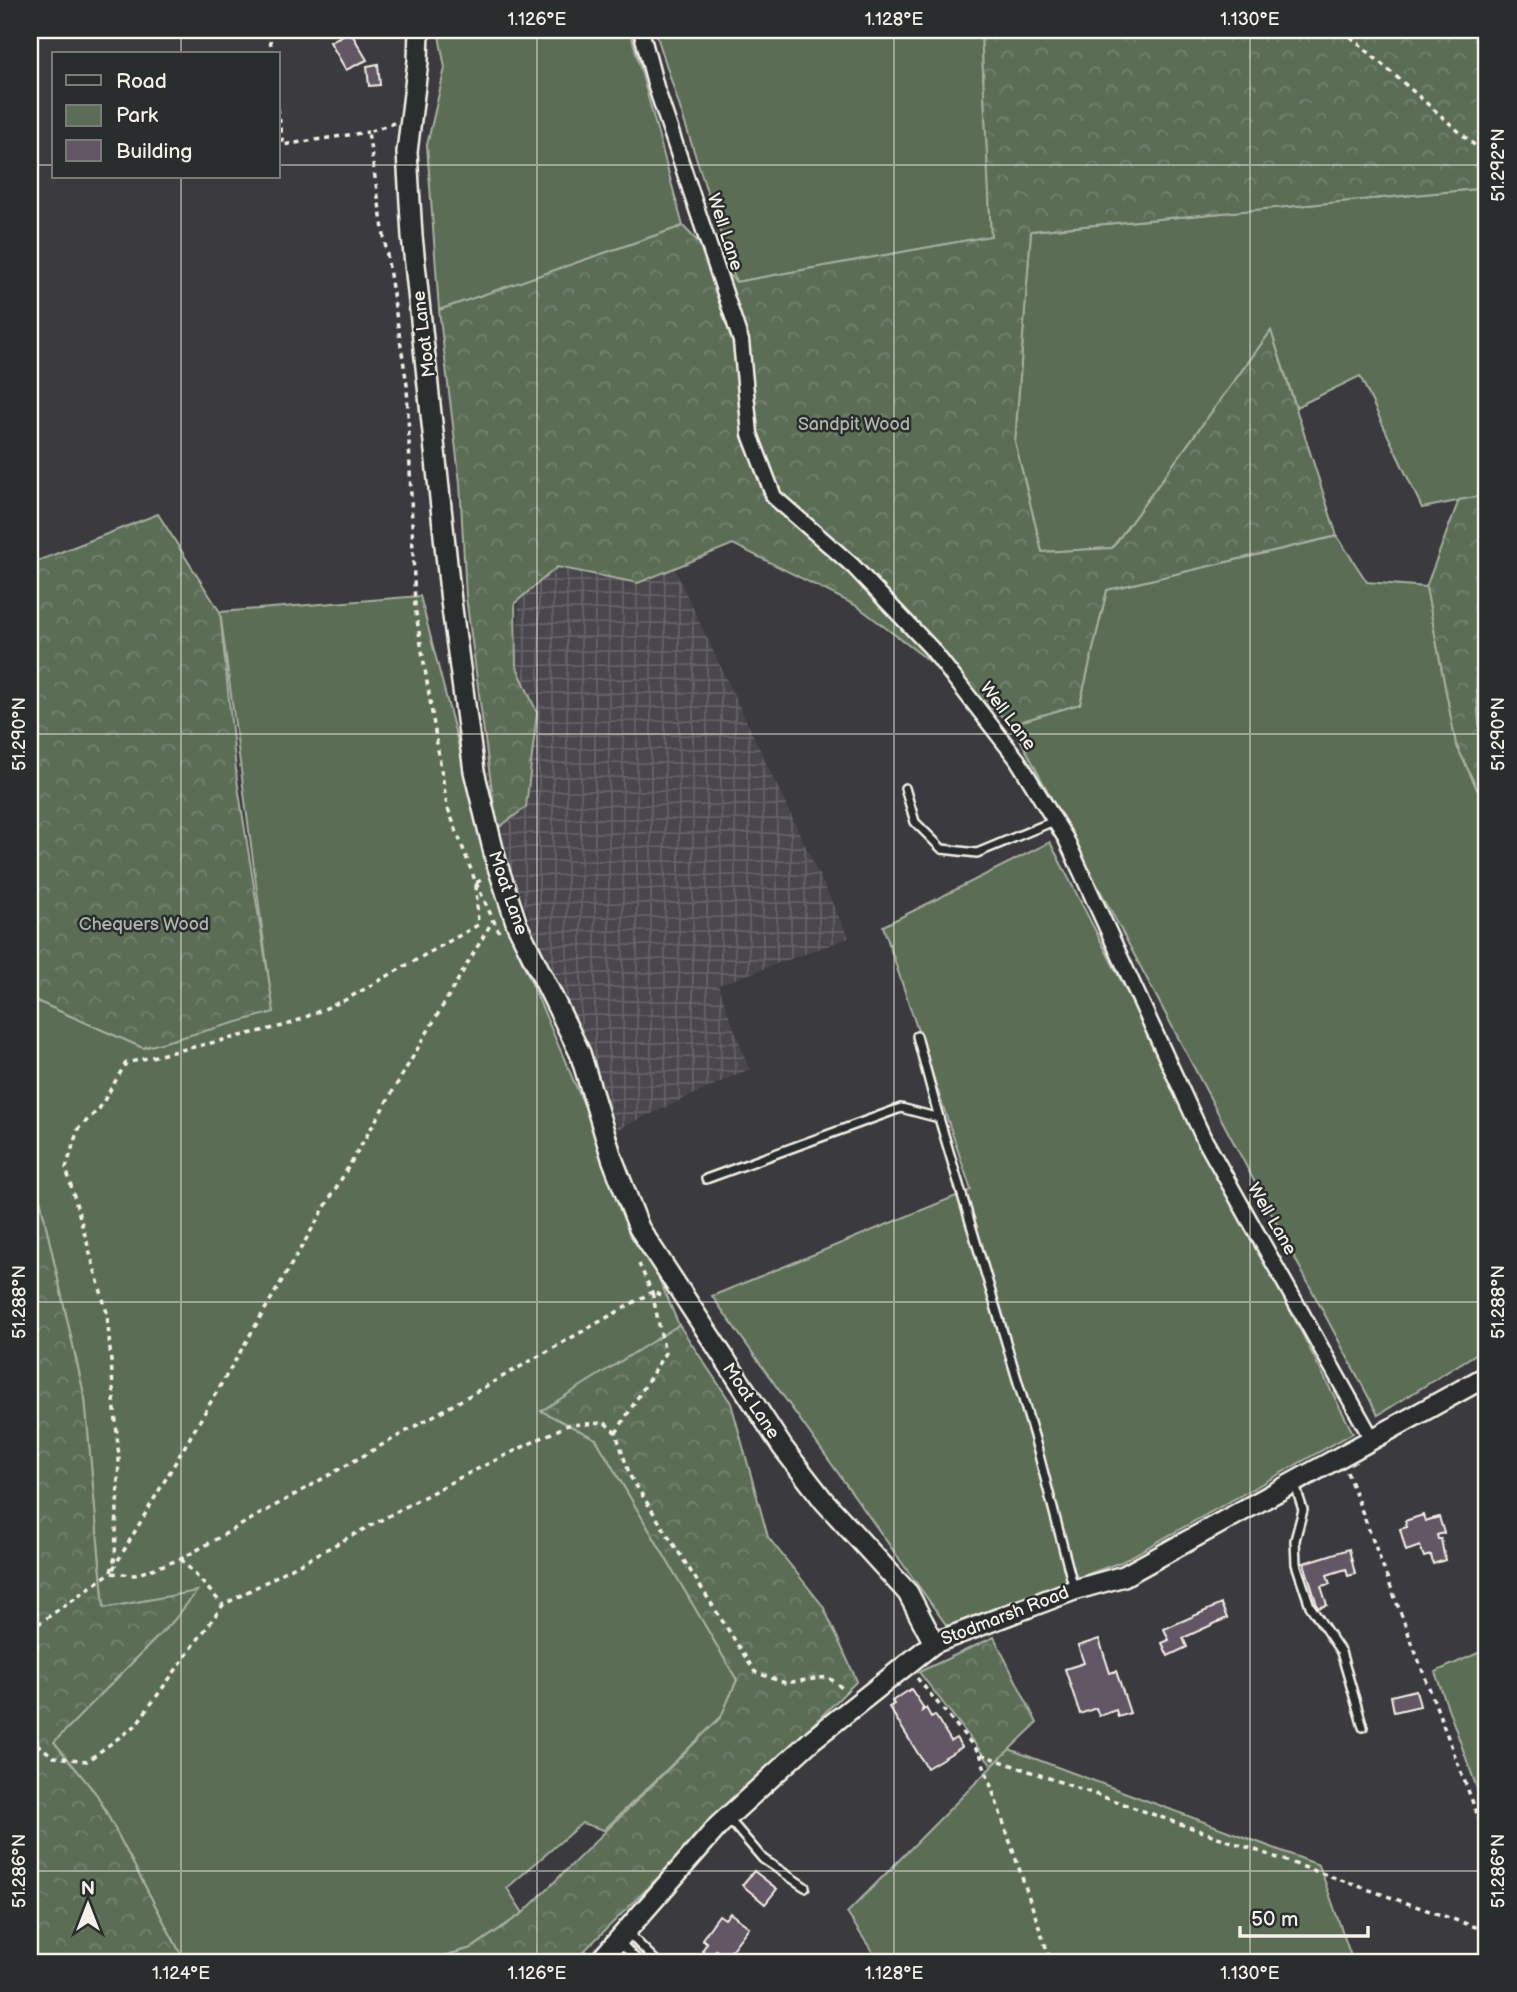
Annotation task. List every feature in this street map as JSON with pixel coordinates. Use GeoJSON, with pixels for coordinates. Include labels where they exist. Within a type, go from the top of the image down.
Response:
{"type":"FeatureCollection","features":[{"type":"Feature","properties":{"kind":"street","name":"Moat Lane"},"geometry":{"type":"LineString","coordinates":[[418,30],[418,61],[407,152],[412,236],[451,601],[474,771],[517,925],[580,1053],[612,1158],[639,1228],[783,1448],[824,1501],[908,1593],[934,1643]]}},
{"type":"Feature","properties":{"kind":"street","name":"Well Lane"},"geometry":{"type":"LineString","coordinates":[[641,30],[656,87],[741,341],[750,435],[774,497],[853,566],[931,648],[1017,759],[1066,839],[1202,1137],[1371,1437]]}},
{"type":"Feature","properties":{"kind":"street","name":"Stodmarsh Road"},"geometry":{"type":"LineString","coordinates":[[599,1962],[728,1817],[813,1740],[934,1643],[1074,1590],[1124,1576],[1371,1437],[1487,1376]]}},
{"type":"Feature","properties":{"kind":"lane"},"geometry":{"type":"LineString","coordinates":[[905,788],[915,822],[942,849],[977,853],[1055,820]]}},
{"type":"Feature","properties":{"kind":"lane"},"geometry":{"type":"LineString","coordinates":[[917,1036],[1034,1436],[1074,1590]]}},
{"type":"Feature","properties":{"kind":"lane"},"geometry":{"type":"LineString","coordinates":[[706,1179],[901,1108],[939,1118]]}},
{"type":"Feature","properties":{"kind":"lane"},"geometry":{"type":"LineString","coordinates":[[1294,1482],[1303,1510],[1295,1540],[1296,1564],[1310,1606],[1341,1652],[1363,1727]]}},
{"type":"Feature","properties":{"kind":"lane"},"geometry":{"type":"LineString","coordinates":[[728,1817],[763,1859],[804,1887]]}},
{"type":"Feature","properties":{"kind":"lane"},"geometry":{"type":"LineString","coordinates":[[624,1937],[639,1962]]}},
{"type":"Feature","properties":{"kind":"lane"},"geometry":{"type":"LineString","coordinates":[[624,1937],[657,1962]]}},
{"type":"Feature","properties":{"kind":"path"},"geometry":{"type":"LineString","coordinates":[[269,30],[272,52]]}},
{"type":"Feature","properties":{"kind":"path"},"geometry":{"type":"LineString","coordinates":[[1343,30],[1487,156]]}},
{"type":"Feature","properties":{"kind":"path"},"geometry":{"type":"LineString","coordinates":[[280,123],[283,145],[368,132],[411,117]]}},
{"type":"Feature","properties":{"kind":"path"},"geometry":{"type":"LineString","coordinates":[[368,132],[407,385],[415,607],[447,806],[476,883],[505,944]]}},
{"type":"Feature","properties":{"kind":"path"},"geometry":{"type":"LineString","coordinates":[[476,883],[500,869]]}},
{"type":"Feature","properties":{"kind":"path"},"geometry":{"type":"LineString","coordinates":[[110,1573],[115,1557],[119,1459],[107,1313],[66,1168],[78,1129],[99,1109],[126,1063],[286,1025],[345,1000],[457,939],[478,925],[476,883]]}},
{"type":"Feature","properties":{"kind":"path"},"geometry":{"type":"LineString","coordinates":[[30,1630],[110,1573],[493,920]]}},
{"type":"Feature","properties":{"kind":"path"},"geometry":{"type":"LineString","coordinates":[[616,1433],[665,1353],[652,1292],[635,1255]]}},
{"type":"Feature","properties":{"kind":"path"},"geometry":{"type":"LineString","coordinates":[[110,1573],[135,1575],[181,1559],[652,1292]]}},
{"type":"Feature","properties":{"kind":"path"},"geometry":{"type":"LineString","coordinates":[[30,1721],[37,1744],[54,1757],[87,1761],[135,1726],[223,1605],[461,1477],[568,1425],[604,1423],[616,1433],[630,1476],[755,1672],[785,1683],[828,1677],[859,1703]]}},
{"type":"Feature","properties":{"kind":"path"},"geometry":{"type":"LineString","coordinates":[[1341,1455],[1487,1840]]}},
{"type":"Feature","properties":{"kind":"path"},"geometry":{"type":"LineString","coordinates":[[181,1559],[223,1605]]}},
{"type":"Feature","properties":{"kind":"path"},"geometry":{"type":"LineString","coordinates":[[906,1665],[979,1754],[1051,1962]]}},
{"type":"Feature","properties":{"kind":"path"},"geometry":{"type":"LineString","coordinates":[[30,1749],[37,1744]]}},
{"type":"Feature","properties":{"kind":"path"},"geometry":{"type":"LineString","coordinates":[[979,1754],[1487,1931]]}},
{"type":"Feature","properties":{"kind":"shaded area"},"geometry":{"type":"Polygon","coordinates":[[[557,567],[638,583],[674,568],[849,938],[718,985],[749,1069],[618,1129],[533,929],[497,829],[526,807],[537,713],[516,665],[519,599],[557,567]]]}},
{"type":"Feature","properties":{"kind":"green space"},"geometry":{"type":"Polygon","coordinates":[[[438,30],[630,30],[683,226],[439,310],[427,145],[445,68],[438,30]]]}},
{"type":"Feature","properties":{"kind":"green space"},"geometry":{"type":"Polygon","coordinates":[[[655,30],[981,30],[991,236],[736,282],[655,30]]]}},
{"type":"Feature","properties":{"kind":"green space","name":"Sandpit Wood"},"geometry":{"type":"Polygon","coordinates":[[[981,30],[1487,30],[1487,188],[1031,231],[1015,442],[1042,552],[1112,548],[1271,331],[1337,536],[1107,590],[1080,704],[1012,724],[857,606],[733,544],[638,583],[557,567],[515,603],[516,665],[537,713],[526,807],[497,829],[466,597],[460,483],[439,310],[683,226],[736,282],[991,236],[981,30]]]}},
{"type":"Feature","properties":{"kind":"green space"},"geometry":{"type":"Polygon","coordinates":[[[1487,188],[1487,495],[1422,508],[1360,376],[1296,407],[1271,331],[1112,548],[1042,552],[1015,442],[1031,231],[1487,188]]]}},
{"type":"Feature","properties":{"kind":"green space"},"geometry":{"type":"Polygon","coordinates":[[[1487,495],[1487,629],[1480,645],[1477,690],[1487,810],[1456,744],[1426,587],[1459,500],[1487,495]]]}},
{"type":"Feature","properties":{"kind":"green space","name":"Chequers Wood"},"geometry":{"type":"Polygon","coordinates":[[[158,514],[220,612],[237,780],[274,1012],[143,1048],[30,998],[30,564],[158,514]]]}},
{"type":"Feature","properties":{"kind":"green space"},"geometry":{"type":"Polygon","coordinates":[[[1337,536],[1367,582],[1426,587],[1456,744],[1487,810],[1487,1347],[1378,1415],[1012,724],[1080,704],[1107,590],[1337,536]]]}},
{"type":"Feature","properties":{"kind":"green space"},"geometry":{"type":"Polygon","coordinates":[[[420,596],[503,917],[679,1325],[542,1411],[596,1439],[737,1680],[721,1717],[604,1830],[582,1823],[507,1888],[523,1913],[472,1948],[422,1962],[185,1962],[97,1795],[54,1742],[174,1620],[196,1592],[104,1608],[85,1399],[30,1155],[30,998],[143,1048],[273,1011],[220,612],[420,596]]]}},
{"type":"Feature","properties":{"kind":"green space"},"geometry":{"type":"Polygon","coordinates":[[[1487,629],[1487,776],[1479,722],[1477,679],[1481,642],[1487,629]]]}},
{"type":"Feature","properties":{"kind":"green space"},"geometry":{"type":"Polygon","coordinates":[[[1050,842],[1353,1433],[1121,1562],[947,1626],[712,1296],[971,1190],[883,926],[1050,842]]]}},
{"type":"Feature","properties":{"kind":"green space"},"geometry":{"type":"Polygon","coordinates":[[[30,1155],[85,1399],[104,1608],[197,1591],[174,1620],[54,1742],[97,1795],[185,1962],[30,1962],[30,1155]]]}},
{"type":"Feature","properties":{"kind":"green space"},"geometry":{"type":"Polygon","coordinates":[[[679,1325],[731,1403],[768,1537],[823,1606],[857,1681],[573,1962],[422,1962],[472,1948],[523,1913],[721,1717],[737,1680],[596,1439],[541,1411],[679,1325]]]}},
{"type":"Feature","properties":{"kind":"green space"},"geometry":{"type":"Polygon","coordinates":[[[994,1637],[1037,1723],[992,1766],[919,1672],[994,1637]]]}},
{"type":"Feature","properties":{"kind":"green space"},"geometry":{"type":"Polygon","coordinates":[[[1487,1649],[1487,1816],[1435,1672],[1487,1649]]]}},
{"type":"Feature","properties":{"kind":"green space"},"geometry":{"type":"Polygon","coordinates":[[[1009,1749],[1319,1865],[1353,1962],[879,1962],[847,1913],[1009,1749]]]}},
{"type":"Feature","properties":{"kind":"building"},"geometry":{"type":"Polygon","coordinates":[[[350,31],[367,60],[346,70],[330,42],[350,31]]]}},
{"type":"Feature","properties":{"kind":"building"},"geometry":{"type":"Polygon","coordinates":[[[378,64],[380,85],[369,86],[367,66],[378,64]]]}},
{"type":"Feature","properties":{"kind":"building"},"geometry":{"type":"Polygon","coordinates":[[[1423,1515],[1425,1521],[1439,1517],[1444,1533],[1437,1535],[1438,1539],[1441,1539],[1445,1560],[1433,1564],[1431,1555],[1424,1557],[1420,1546],[1406,1551],[1400,1529],[1407,1527],[1405,1521],[1423,1515]]]}},
{"type":"Feature","properties":{"kind":"building"},"geometry":{"type":"Polygon","coordinates":[[[1349,1549],[1355,1574],[1348,1576],[1346,1569],[1327,1575],[1330,1584],[1321,1586],[1327,1605],[1318,1608],[1304,1563],[1349,1549]]]}},
{"type":"Feature","properties":{"kind":"building"},"geometry":{"type":"Polygon","coordinates":[[[1221,1604],[1227,1618],[1183,1638],[1187,1647],[1168,1656],[1162,1643],[1169,1640],[1164,1629],[1221,1604]]]}},
{"type":"Feature","properties":{"kind":"building"},"geometry":{"type":"Polygon","coordinates":[[[1099,1639],[1110,1673],[1116,1671],[1130,1713],[1118,1717],[1116,1710],[1099,1716],[1096,1708],[1080,1714],[1065,1669],[1084,1663],[1078,1646],[1099,1639]]]}},
{"type":"Feature","properties":{"kind":"building"},"geometry":{"type":"Polygon","coordinates":[[[911,1689],[923,1707],[922,1711],[926,1708],[931,1717],[935,1715],[951,1741],[956,1738],[962,1747],[927,1768],[889,1707],[894,1704],[892,1701],[911,1689]]]}},
{"type":"Feature","properties":{"kind":"building"},"geometry":{"type":"Polygon","coordinates":[[[1416,1690],[1420,1706],[1394,1712],[1391,1696],[1416,1690]]]}},
{"type":"Feature","properties":{"kind":"building"},"geometry":{"type":"Polygon","coordinates":[[[754,1871],[777,1889],[765,1904],[742,1885],[754,1871]]]}},
{"type":"Feature","properties":{"kind":"building"},"geometry":{"type":"Polygon","coordinates":[[[730,1913],[749,1927],[726,1957],[716,1950],[711,1957],[702,1951],[707,1943],[702,1939],[719,1915],[725,1919],[730,1913]]]}}]}
